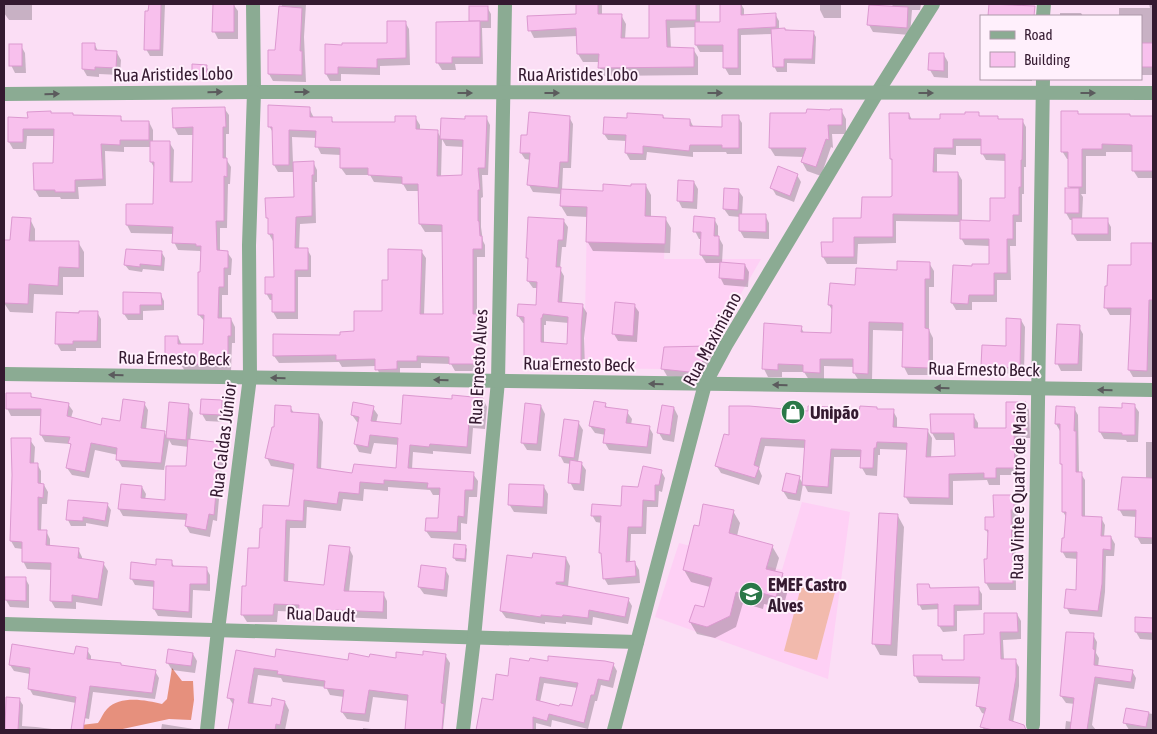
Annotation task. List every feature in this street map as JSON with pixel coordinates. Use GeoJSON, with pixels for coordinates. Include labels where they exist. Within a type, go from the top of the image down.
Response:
{"type":"FeatureCollection","features":[{"type":"Feature","properties":{"kind":"street","name":"Rua Caldas Júnior"},"geometry":{"type":"LineString","coordinates":[[207,730],[250,378],[248,245],[254,92],[253,4]]}},
{"type":"Feature","properties":{"kind":"street","name":"Rua Ernesto Alves"},"geometry":{"type":"LineString","coordinates":[[463,730],[474,638],[498,381],[505,4]]}},
{"type":"Feature","properties":{"kind":"street","name":"Rua Maximiano"},"geometry":{"type":"LineString","coordinates":[[614,730],[705,384],[726,345],[877,93],[933,4]]}},
{"type":"Feature","properties":{"kind":"street","name":"Rua Vinte e Quatro de Maio"},"geometry":{"type":"LineString","coordinates":[[1033,724],[1043,80]]}},
{"type":"Feature","properties":{"kind":"street","name":"Rua Aristides Lobo"},"geometry":{"type":"LineString","coordinates":[[4,94],[254,92],[1153,93]]}},
{"type":"Feature","properties":{"kind":"street","name":"Rua Ernesto Beck"},"geometry":{"type":"LineString","coordinates":[[4,374],[1153,390]]}},
{"type":"Feature","properties":{"kind":"street","name":"Rua Daudt"},"geometry":{"type":"LineString","coordinates":[[4,624],[637,642]]}},
{"type":"Feature","properties":{"kind":"shaded area"},"geometry":{"type":"Polygon","coordinates":[[[587,215],[666,217],[664,259],[761,259],[713,342],[708,346],[703,361],[697,368],[689,372],[661,369],[584,368],[587,215]]]}},
{"type":"Feature","properties":{"kind":"shaded area","name":"EMEF Castro Alves"},"geometry":{"type":"Polygon","coordinates":[[[802,502],[850,512],[828,679],[655,617],[679,543],[782,570],[802,502]]]}},
{"type":"Feature","properties":{"kind":"shaded area"},"geometry":{"type":"Polygon","coordinates":[[[802,583],[835,592],[817,660],[784,651],[802,583]]]}},
{"type":"Feature","properties":{"kind":"shaded area"},"geometry":{"type":"Polygon","coordinates":[[[172,668],[182,681],[193,681],[194,700],[191,720],[169,719],[118,730],[79,730],[81,725],[98,723],[107,709],[119,702],[141,700],[162,704],[167,699],[172,668]]]}},
{"type":"Feature","properties":{"kind":"building"},"geometry":{"type":"Polygon","coordinates":[[[149,4],[161,4],[160,50],[144,50],[145,11],[148,11],[149,4]]]}},
{"type":"Feature","properties":{"kind":"building"},"geometry":{"type":"Polygon","coordinates":[[[213,4],[234,4],[234,32],[212,32],[213,4]]]}},
{"type":"Feature","properties":{"kind":"building"},"geometry":{"type":"Polygon","coordinates":[[[576,4],[598,4],[598,14],[622,14],[621,38],[649,38],[649,4],[696,4],[696,20],[666,20],[667,47],[694,48],[694,67],[598,68],[599,54],[577,54],[576,28],[528,31],[527,16],[576,14],[576,4]]]}},
{"type":"Feature","properties":{"kind":"building"},"geometry":{"type":"Polygon","coordinates":[[[720,4],[741,4],[741,15],[776,13],[776,27],[738,29],[738,68],[723,68],[723,45],[695,45],[695,22],[720,22],[720,4]]]}},
{"type":"Feature","properties":{"kind":"building"},"geometry":{"type":"Polygon","coordinates":[[[989,4],[1035,6],[1034,15],[988,15],[989,4]]]}},
{"type":"Feature","properties":{"kind":"building"},"geometry":{"type":"Polygon","coordinates":[[[869,5],[908,7],[907,28],[867,25],[869,5]]]}},
{"type":"Feature","properties":{"kind":"building"},"geometry":{"type":"Polygon","coordinates":[[[279,6],[302,8],[300,51],[302,51],[302,75],[268,74],[268,50],[275,50],[279,6]]]}},
{"type":"Feature","properties":{"kind":"building"},"geometry":{"type":"Polygon","coordinates":[[[469,6],[488,6],[488,21],[469,21],[469,6]]]}},
{"type":"Feature","properties":{"kind":"building"},"geometry":{"type":"Polygon","coordinates":[[[387,21],[406,21],[406,58],[377,59],[377,68],[338,67],[338,74],[325,74],[325,44],[387,43],[387,21]]]}},
{"type":"Feature","properties":{"kind":"building"},"geometry":{"type":"Polygon","coordinates":[[[480,21],[480,57],[452,57],[452,63],[436,63],[436,22],[480,21]]]}},
{"type":"Feature","properties":{"kind":"building"},"geometry":{"type":"Polygon","coordinates":[[[785,28],[785,30],[814,31],[812,59],[784,59],[784,67],[773,67],[771,29],[785,28]]]}},
{"type":"Feature","properties":{"kind":"building"},"geometry":{"type":"Polygon","coordinates":[[[82,43],[95,43],[95,50],[117,51],[116,68],[95,67],[95,70],[82,69],[82,43]]]}},
{"type":"Feature","properties":{"kind":"building"},"geometry":{"type":"Polygon","coordinates":[[[1142,43],[1153,43],[1153,67],[1142,67],[1142,43]]]}},
{"type":"Feature","properties":{"kind":"building"},"geometry":{"type":"Polygon","coordinates":[[[9,44],[22,44],[22,66],[9,66],[9,44]]]}},
{"type":"Feature","properties":{"kind":"building"},"geometry":{"type":"Polygon","coordinates":[[[929,53],[944,53],[944,71],[928,70],[929,53]]]}},
{"type":"Feature","properties":{"kind":"building"},"geometry":{"type":"Polygon","coordinates":[[[192,64],[207,65],[206,76],[192,76],[192,64]]]}},
{"type":"Feature","properties":{"kind":"building"},"geometry":{"type":"Polygon","coordinates":[[[268,105],[310,107],[310,117],[332,117],[332,122],[395,122],[395,116],[416,116],[416,129],[438,130],[437,176],[462,175],[463,140],[440,139],[441,118],[465,119],[465,116],[487,116],[485,168],[478,168],[480,190],[478,190],[478,221],[480,236],[482,236],[482,249],[473,249],[473,314],[477,314],[480,364],[449,364],[449,357],[417,356],[417,361],[397,361],[397,369],[375,370],[375,359],[336,360],[336,355],[273,356],[273,334],[340,335],[340,332],[354,331],[354,311],[382,311],[382,280],[388,280],[388,249],[422,250],[420,314],[443,314],[442,225],[419,224],[418,184],[402,184],[402,177],[368,175],[368,168],[340,168],[340,148],[315,147],[316,131],[289,130],[289,165],[273,165],[272,127],[268,127],[268,105]]]}},
{"type":"Feature","properties":{"kind":"building"},"geometry":{"type":"Polygon","coordinates":[[[225,107],[226,127],[223,127],[223,158],[227,158],[227,177],[224,176],[224,221],[216,221],[217,250],[228,251],[228,268],[224,268],[224,287],[219,287],[218,318],[231,318],[231,336],[228,336],[228,365],[179,364],[180,357],[165,357],[165,336],[178,336],[178,344],[203,344],[204,315],[198,315],[198,272],[200,272],[201,246],[172,243],[173,227],[126,225],[126,204],[153,204],[154,162],[150,162],[150,141],[170,141],[170,182],[192,182],[193,127],[173,128],[172,108],[225,107]]]}},
{"type":"Feature","properties":{"kind":"building"},"geometry":{"type":"Polygon","coordinates":[[[807,109],[842,109],[842,125],[828,125],[829,140],[826,139],[816,167],[801,162],[806,148],[769,148],[770,113],[806,113],[807,109]]]}},
{"type":"Feature","properties":{"kind":"building"},"geometry":{"type":"Polygon","coordinates":[[[51,111],[51,113],[73,113],[73,115],[121,116],[121,121],[149,121],[149,140],[120,140],[120,145],[101,144],[103,179],[75,180],[75,192],[34,190],[33,163],[53,163],[54,129],[23,129],[23,142],[8,142],[8,117],[28,118],[27,112],[51,111]]]}},
{"type":"Feature","properties":{"kind":"building"},"geometry":{"type":"Polygon","coordinates":[[[1061,111],[1078,111],[1078,114],[1153,116],[1153,171],[1132,171],[1132,145],[1102,144],[1102,149],[1082,149],[1082,187],[1068,187],[1068,152],[1061,152],[1061,111]]]}},
{"type":"Feature","properties":{"kind":"building"},"geometry":{"type":"Polygon","coordinates":[[[529,112],[570,116],[568,162],[560,162],[558,188],[527,185],[530,153],[520,153],[521,135],[527,135],[529,112]]]}},
{"type":"Feature","properties":{"kind":"building"},"geometry":{"type":"Polygon","coordinates":[[[965,112],[979,112],[979,116],[998,116],[998,119],[1023,119],[1019,215],[1013,215],[1013,239],[1007,239],[1007,273],[994,273],[994,295],[969,295],[968,304],[951,303],[953,265],[972,266],[972,264],[989,264],[989,239],[960,239],[960,220],[990,221],[990,198],[1005,198],[1005,154],[981,154],[981,139],[953,139],[953,148],[934,148],[933,172],[958,172],[958,215],[893,214],[893,237],[854,237],[854,257],[822,257],[821,242],[833,242],[833,218],[861,218],[862,197],[892,196],[889,113],[909,113],[909,119],[940,119],[940,114],[965,114],[965,112]]]}},
{"type":"Feature","properties":{"kind":"building"},"geometry":{"type":"Polygon","coordinates":[[[627,113],[663,115],[663,118],[690,119],[690,126],[722,127],[722,115],[739,115],[739,148],[722,148],[722,145],[690,145],[689,151],[643,146],[643,154],[625,153],[626,135],[603,134],[604,117],[627,118],[627,113]]]}},
{"type":"Feature","properties":{"kind":"building"},"geometry":{"type":"Polygon","coordinates":[[[314,161],[312,216],[296,217],[295,248],[308,248],[308,270],[295,270],[295,312],[272,312],[272,294],[265,294],[265,277],[274,277],[273,234],[268,234],[265,198],[294,197],[293,162],[314,161]]]}},
{"type":"Feature","properties":{"kind":"building"},"geometry":{"type":"Polygon","coordinates":[[[778,166],[798,174],[790,196],[770,188],[778,166]]]}},
{"type":"Feature","properties":{"kind":"building"},"geometry":{"type":"Polygon","coordinates":[[[678,180],[694,181],[693,202],[677,201],[678,180]]]}},
{"type":"Feature","properties":{"kind":"building"},"geometry":{"type":"Polygon","coordinates":[[[603,184],[631,186],[631,184],[646,184],[645,216],[666,217],[665,244],[586,242],[587,207],[560,206],[561,189],[603,191],[603,184]]]}},
{"type":"Feature","properties":{"kind":"building"},"geometry":{"type":"Polygon","coordinates":[[[724,188],[739,189],[738,210],[723,209],[724,188]]]}},
{"type":"Feature","properties":{"kind":"building"},"geometry":{"type":"Polygon","coordinates":[[[1065,188],[1079,188],[1079,213],[1065,213],[1065,188]]]}},
{"type":"Feature","properties":{"kind":"building"},"geometry":{"type":"Polygon","coordinates":[[[739,214],[766,214],[766,232],[739,231],[739,214]]]}},
{"type":"Feature","properties":{"kind":"building"},"geometry":{"type":"Polygon","coordinates":[[[694,216],[715,218],[714,236],[719,236],[719,256],[700,255],[701,232],[693,232],[694,216]]]}},
{"type":"Feature","properties":{"kind":"building"},"geometry":{"type":"Polygon","coordinates":[[[12,217],[31,218],[29,241],[79,241],[79,268],[59,267],[58,286],[29,284],[28,304],[4,303],[4,240],[10,240],[12,217]]]}},
{"type":"Feature","properties":{"kind":"building"},"geometry":{"type":"Polygon","coordinates":[[[528,217],[564,219],[563,240],[558,240],[556,267],[561,267],[558,302],[583,304],[581,362],[541,360],[541,362],[524,362],[524,317],[517,316],[518,304],[536,305],[537,282],[527,281],[528,258],[526,258],[528,217]],[[543,314],[541,318],[541,342],[567,344],[568,317],[543,314]]]}},
{"type":"Feature","properties":{"kind":"building"},"geometry":{"type":"Polygon","coordinates":[[[1072,218],[1108,218],[1108,234],[1072,234],[1072,218]]]}},
{"type":"Feature","properties":{"kind":"building"},"geometry":{"type":"Polygon","coordinates":[[[1131,243],[1152,243],[1153,300],[1149,300],[1147,371],[1128,370],[1131,308],[1104,308],[1108,265],[1131,265],[1131,243]]]}},
{"type":"Feature","properties":{"kind":"building"},"geometry":{"type":"Polygon","coordinates":[[[126,249],[162,251],[161,266],[140,264],[140,267],[124,265],[126,249]]]}},
{"type":"Feature","properties":{"kind":"building"},"geometry":{"type":"Polygon","coordinates":[[[897,261],[930,262],[930,279],[925,279],[925,328],[929,329],[929,368],[902,367],[903,323],[869,322],[868,374],[853,373],[853,359],[820,359],[820,373],[803,372],[803,365],[778,364],[778,370],[762,369],[764,323],[802,326],[801,332],[831,333],[832,305],[828,305],[830,283],[855,285],[856,268],[897,270],[897,261]]]}},
{"type":"Feature","properties":{"kind":"building"},"geometry":{"type":"Polygon","coordinates":[[[720,262],[745,264],[744,280],[719,278],[720,262]]]}},
{"type":"Feature","properties":{"kind":"building"},"geometry":{"type":"Polygon","coordinates":[[[123,292],[161,293],[162,305],[140,305],[140,314],[123,314],[123,292]]]}},
{"type":"Feature","properties":{"kind":"building"},"geometry":{"type":"Polygon","coordinates":[[[615,302],[635,304],[633,336],[612,334],[615,302]]]}},
{"type":"Feature","properties":{"kind":"building"},"geometry":{"type":"Polygon","coordinates":[[[79,311],[98,311],[97,341],[73,341],[73,344],[55,344],[56,312],[79,313],[79,311]]]}},
{"type":"Feature","properties":{"kind":"building"},"geometry":{"type":"Polygon","coordinates":[[[1006,318],[1021,319],[1020,368],[981,366],[982,345],[1006,346],[1006,318]]]}},
{"type":"Feature","properties":{"kind":"building"},"geometry":{"type":"Polygon","coordinates":[[[1057,324],[1080,325],[1078,364],[1055,364],[1057,324]]]}},
{"type":"Feature","properties":{"kind":"building"},"geometry":{"type":"Polygon","coordinates":[[[708,346],[703,361],[697,368],[689,372],[661,369],[664,347],[708,346]]]}},
{"type":"Feature","properties":{"kind":"building"},"geometry":{"type":"Polygon","coordinates":[[[6,393],[31,393],[31,397],[69,403],[67,416],[101,425],[102,418],[120,421],[123,399],[145,402],[141,428],[165,431],[161,463],[116,460],[117,448],[91,443],[85,472],[66,468],[71,444],[68,443],[70,437],[40,435],[41,409],[6,409],[6,393]]]}},
{"type":"Feature","properties":{"kind":"building"},"geometry":{"type":"Polygon","coordinates":[[[403,395],[452,399],[452,395],[483,398],[482,422],[469,421],[467,447],[430,444],[429,447],[410,445],[408,468],[474,472],[473,490],[465,490],[464,517],[458,516],[457,532],[425,531],[426,518],[438,518],[440,488],[427,488],[428,483],[384,480],[384,484],[360,482],[359,494],[339,492],[337,504],[304,500],[303,521],[286,520],[284,581],[324,585],[329,545],[350,547],[344,591],[384,592],[383,612],[335,610],[334,613],[314,609],[314,614],[298,614],[299,605],[274,604],[273,615],[241,615],[242,586],[246,586],[248,548],[259,548],[263,505],[289,506],[294,464],[265,458],[272,427],[274,427],[275,405],[291,406],[291,412],[319,414],[317,468],[352,473],[354,464],[396,468],[398,438],[370,435],[368,447],[354,444],[359,417],[351,415],[353,402],[374,406],[371,421],[401,424],[403,395]]]}},
{"type":"Feature","properties":{"kind":"building"},"geometry":{"type":"Polygon","coordinates":[[[201,399],[222,400],[222,415],[200,414],[201,399]]]}},
{"type":"Feature","properties":{"kind":"building"},"geometry":{"type":"Polygon","coordinates":[[[594,401],[606,403],[605,407],[628,410],[626,423],[650,426],[647,447],[603,443],[605,429],[589,426],[594,401]]]}},
{"type":"Feature","properties":{"kind":"building"},"geometry":{"type":"Polygon","coordinates":[[[169,402],[189,404],[186,440],[166,438],[169,402]]]}},
{"type":"Feature","properties":{"kind":"building"},"geometry":{"type":"Polygon","coordinates":[[[1006,402],[1026,402],[1026,431],[1014,431],[1015,468],[996,468],[996,478],[984,478],[984,473],[949,474],[949,498],[904,497],[907,443],[877,442],[876,448],[874,448],[873,468],[860,468],[861,450],[831,449],[828,487],[802,485],[805,440],[761,438],[754,465],[759,467],[755,478],[715,466],[724,434],[729,435],[729,406],[808,411],[808,406],[830,407],[830,411],[859,412],[860,406],[894,409],[893,427],[928,429],[926,457],[955,456],[954,433],[931,433],[930,414],[974,414],[974,428],[1006,428],[1006,402]]]}},
{"type":"Feature","properties":{"kind":"building"},"geometry":{"type":"Polygon","coordinates":[[[525,403],[541,405],[537,444],[521,443],[525,403]]]}},
{"type":"Feature","properties":{"kind":"building"},"geometry":{"type":"Polygon","coordinates":[[[1122,403],[1135,404],[1135,435],[1099,432],[1099,407],[1122,408],[1122,403]]]}},
{"type":"Feature","properties":{"kind":"building"},"geometry":{"type":"Polygon","coordinates":[[[662,405],[674,407],[670,435],[657,433],[662,405]]]}},
{"type":"Feature","properties":{"kind":"building"},"geometry":{"type":"Polygon","coordinates":[[[1056,406],[1075,407],[1076,472],[1082,472],[1082,516],[1102,517],[1101,536],[1111,536],[1111,550],[1103,549],[1102,584],[1098,611],[1064,608],[1066,589],[1076,590],[1077,552],[1061,552],[1066,512],[1062,512],[1060,424],[1055,424],[1056,406]]]}},
{"type":"Feature","properties":{"kind":"building"},"geometry":{"type":"Polygon","coordinates":[[[564,419],[579,421],[574,458],[559,456],[564,419]]]}},
{"type":"Feature","properties":{"kind":"building"},"geometry":{"type":"Polygon","coordinates":[[[11,438],[31,438],[30,463],[38,463],[38,483],[44,484],[43,498],[38,497],[38,530],[47,530],[46,545],[79,548],[78,558],[104,562],[98,599],[72,595],[72,602],[50,601],[51,563],[22,562],[22,542],[10,541],[11,438]]]}},
{"type":"Feature","properties":{"kind":"building"},"geometry":{"type":"Polygon","coordinates":[[[188,439],[224,443],[223,460],[219,459],[214,515],[209,514],[206,530],[185,526],[187,514],[118,509],[121,484],[142,486],[141,498],[165,500],[166,466],[186,466],[188,439]]]}},
{"type":"Feature","properties":{"kind":"building"},"geometry":{"type":"Polygon","coordinates":[[[570,460],[582,462],[580,484],[568,483],[570,460]]]}},
{"type":"Feature","properties":{"kind":"building"},"geometry":{"type":"Polygon","coordinates":[[[643,466],[662,470],[659,485],[655,485],[655,501],[643,500],[642,527],[628,527],[626,562],[635,561],[636,576],[603,579],[601,553],[599,553],[601,516],[591,516],[592,504],[621,506],[622,486],[638,487],[643,466]]]}},
{"type":"Feature","properties":{"kind":"building"},"geometry":{"type":"Polygon","coordinates":[[[786,473],[800,476],[796,494],[782,491],[786,473]]]}},
{"type":"Feature","properties":{"kind":"building"},"geometry":{"type":"Polygon","coordinates":[[[1122,477],[1153,478],[1153,538],[1135,537],[1136,510],[1118,510],[1122,477]]]}},
{"type":"Feature","properties":{"kind":"building"},"geometry":{"type":"Polygon","coordinates":[[[509,484],[544,485],[543,507],[508,505],[509,484]]]}},
{"type":"Feature","properties":{"kind":"building"},"geometry":{"type":"Polygon","coordinates":[[[993,495],[1014,495],[1014,510],[1011,510],[1013,583],[985,583],[984,559],[987,559],[988,530],[985,530],[985,517],[994,517],[993,495]]]}},
{"type":"Feature","properties":{"kind":"building"},"geometry":{"type":"Polygon","coordinates":[[[68,500],[108,503],[105,521],[83,517],[83,521],[66,520],[68,500]]]}},
{"type":"Feature","properties":{"kind":"building"},"geometry":{"type":"Polygon","coordinates":[[[703,504],[734,510],[729,533],[773,545],[766,569],[783,573],[776,597],[758,592],[756,598],[736,592],[730,616],[707,627],[689,622],[695,605],[704,607],[712,578],[683,570],[694,525],[699,526],[703,504]]]}},
{"type":"Feature","properties":{"kind":"building"},"geometry":{"type":"Polygon","coordinates":[[[879,513],[898,514],[891,645],[872,644],[879,513]]]}},
{"type":"Feature","properties":{"kind":"building"},"geometry":{"type":"Polygon","coordinates":[[[454,544],[466,545],[465,559],[453,558],[454,544]]]}},
{"type":"Feature","properties":{"kind":"building"},"geometry":{"type":"Polygon","coordinates":[[[533,553],[566,557],[564,582],[556,582],[556,584],[629,598],[625,617],[589,610],[588,618],[563,615],[562,617],[541,615],[541,617],[500,611],[507,555],[532,558],[533,553]]]}},
{"type":"Feature","properties":{"kind":"building"},"geometry":{"type":"Polygon","coordinates":[[[156,559],[172,560],[172,566],[207,567],[207,584],[190,584],[189,612],[153,609],[154,581],[130,579],[131,562],[156,565],[156,559]]]}},
{"type":"Feature","properties":{"kind":"building"},"geometry":{"type":"Polygon","coordinates":[[[421,565],[446,568],[444,590],[418,587],[421,565]]]}},
{"type":"Feature","properties":{"kind":"building"},"geometry":{"type":"Polygon","coordinates":[[[5,577],[26,577],[26,601],[5,600],[5,577]]]}},
{"type":"Feature","properties":{"kind":"building"},"geometry":{"type":"Polygon","coordinates":[[[917,584],[929,584],[930,588],[979,587],[979,605],[954,605],[954,626],[938,626],[938,604],[918,605],[917,584]]]}},
{"type":"Feature","properties":{"kind":"building"},"geometry":{"type":"Polygon","coordinates":[[[984,613],[1017,613],[1018,632],[1000,632],[1001,659],[1016,659],[1016,677],[1009,720],[1024,725],[1026,730],[993,730],[980,727],[986,708],[976,706],[980,677],[914,676],[913,655],[942,655],[942,660],[964,660],[964,635],[984,634],[984,613]]]}},
{"type":"Feature","properties":{"kind":"building"},"geometry":{"type":"Polygon","coordinates":[[[1135,617],[1153,618],[1153,633],[1135,632],[1135,617]]]}},
{"type":"Feature","properties":{"kind":"building"},"geometry":{"type":"Polygon","coordinates":[[[1066,632],[1094,633],[1094,665],[1133,670],[1131,682],[1095,677],[1087,730],[1070,730],[1074,698],[1060,696],[1066,632]]]}},
{"type":"Feature","properties":{"kind":"building"},"geometry":{"type":"Polygon","coordinates":[[[12,644],[74,654],[76,646],[88,648],[87,659],[156,670],[152,693],[90,686],[83,730],[71,730],[76,697],[28,689],[30,668],[9,665],[12,644]]]}},
{"type":"Feature","properties":{"kind":"building"},"geometry":{"type":"Polygon","coordinates":[[[168,649],[193,653],[191,666],[166,663],[168,649]]]}},
{"type":"Feature","properties":{"kind":"building"},"geometry":{"type":"Polygon","coordinates":[[[276,649],[348,660],[349,653],[369,657],[370,654],[396,658],[396,652],[423,655],[423,651],[446,654],[441,703],[444,704],[442,730],[405,730],[408,695],[369,690],[365,714],[341,712],[344,690],[324,688],[325,681],[277,674],[278,671],[254,668],[248,703],[271,706],[272,698],[285,701],[280,725],[276,724],[275,730],[228,730],[234,699],[227,698],[236,650],[275,657],[276,649]]]}},
{"type":"Feature","properties":{"kind":"building"},"geometry":{"type":"Polygon","coordinates":[[[548,656],[614,663],[609,681],[598,679],[594,695],[591,695],[584,723],[549,714],[547,721],[533,717],[533,730],[476,730],[482,698],[493,700],[496,674],[508,676],[510,658],[529,661],[530,658],[548,661],[548,656]],[[540,677],[536,700],[559,706],[560,704],[572,706],[578,683],[540,677]]]}},
{"type":"Feature","properties":{"kind":"building"},"geometry":{"type":"Polygon","coordinates":[[[6,697],[20,698],[18,730],[5,730],[6,697]]]}},
{"type":"Feature","properties":{"kind":"building"},"geometry":{"type":"Polygon","coordinates":[[[1126,708],[1149,712],[1146,727],[1123,723],[1126,708]]]}},
{"type":"Feature","properties":{"kind":"place","name":"Unipão"},"geometry":{"type":"Point","coordinates":[793,412]}},
{"type":"Feature","properties":{"kind":"place","name":"EMEF Castro Alves"},"geometry":{"type":"Point","coordinates":[751,594]}}]}
